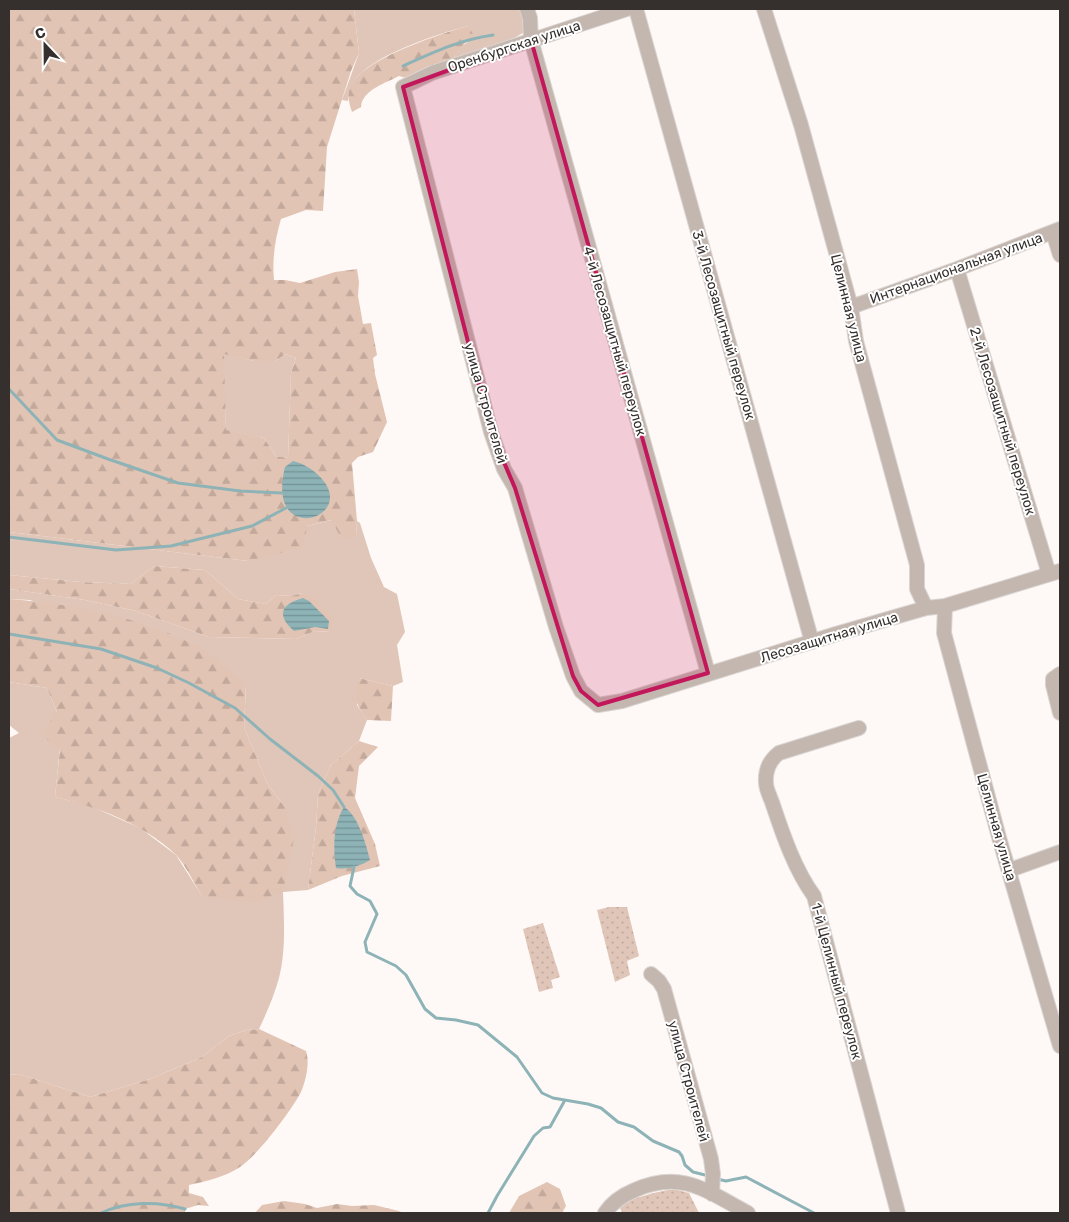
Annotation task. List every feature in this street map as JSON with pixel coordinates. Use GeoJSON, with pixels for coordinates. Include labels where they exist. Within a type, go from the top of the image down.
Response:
{"type":"FeatureCollection","features":[{"type":"Feature","properties":{"kind":"street","name":"4-й Лесозащитный переулок"},"geometry":{"type":"LineString","coordinates":[[527,9],[530,18],[531,40],[708,674]]}},
{"type":"Feature","properties":{"kind":"street","name":"Оренбургская улица"},"geometry":{"type":"LineString","coordinates":[[403,87],[432,73],[627,9]]}},
{"type":"Feature","properties":{"kind":"street","name":"3-й Лесозащитный переулок"},"geometry":{"type":"LineString","coordinates":[[636,9],[812,642]]}},
{"type":"Feature","properties":{"kind":"street","name":"Целинная улица"},"geometry":{"type":"LineString","coordinates":[[764,9],[801,125],[851,307],[856,341],[917,565],[917,589],[926,608]]}},
{"type":"Feature","properties":{"kind":"street","name":"улица Строителей"},"geometry":{"type":"LineString","coordinates":[[403,87],[491,432],[504,469],[514,488],[556,627],[573,676],[581,691],[598,705]]}},
{"type":"Feature","properties":{"kind":"street","name":"Интернациональная улица"},"geometry":{"type":"LineString","coordinates":[[851,307],[957,269],[1057,230]]}},
{"type":"Feature","properties":{"kind":"street"},"geometry":{"type":"LineString","coordinates":[[1057,230],[1060,255]]}},
{"type":"Feature","properties":{"kind":"street","name":"2-й Лесозащитный переулок"},"geometry":{"type":"LineString","coordinates":[[957,269],[1055,572]]}},
{"type":"Feature","properties":{"kind":"street","name":"Лесозащитная улица"},"geometry":{"type":"LineString","coordinates":[[598,705],[622,701],[926,608],[945,606],[1055,572]]}},
{"type":"Feature","properties":{"kind":"street","name":"Целинная улица"},"geometry":{"type":"LineString","coordinates":[[945,606],[944,633],[1060,1046]]}},
{"type":"Feature","properties":{"kind":"street"},"geometry":{"type":"LineString","coordinates":[[1060,674],[1053,679],[1060,713]]}},
{"type":"Feature","properties":{"kind":"street","name":"1-й Целинный переулок"},"geometry":{"type":"LineString","coordinates":[[859,728],[780,753],[772,759],[767,768],[766,783],[780,825],[805,884],[814,896],[898,1213]]}},
{"type":"Feature","properties":{"kind":"street"},"geometry":{"type":"LineString","coordinates":[[1010,870],[1060,852]]}},
{"type":"Feature","properties":{"kind":"street","name":"улица Строителей"},"geometry":{"type":"LineString","coordinates":[[650,974],[659,981],[664,989],[711,1159],[713,1174],[712,1194]]}},
{"type":"Feature","properties":{"kind":"street"},"geometry":{"type":"LineString","coordinates":[[605,1213],[621,1196],[662,1181],[685,1182],[699,1186],[748,1213]]}},
{"type":"Feature","properties":{"kind":"highlighted area"},"geometry":{"type":"Polygon","coordinates":[[[531,40],[708,673],[598,705],[581,691],[573,676],[515,488],[491,432],[403,87],[531,40]]]}},
{"type":"Feature","properties":{"kind":"shaded area"},"geometry":{"type":"Polygon","coordinates":[[[354,9],[532,9],[537,24],[513,39],[454,58],[456,50],[468,42],[468,26],[410,45],[380,60],[358,76],[352,84],[348,101],[342,100],[359,53],[354,9]]]}},
{"type":"Feature","properties":{"kind":"shaded area"},"geometry":{"type":"Polygon","coordinates":[[[223,353],[254,361],[275,361],[286,354],[296,358],[291,373],[288,458],[276,456],[264,438],[226,431],[223,353]]]}},
{"type":"Feature","properties":{"kind":"shaded area"},"geometry":{"type":"Polygon","coordinates":[[[331,520],[356,536],[357,521],[360,523],[371,558],[384,587],[397,594],[405,632],[397,645],[403,682],[393,686],[359,678],[357,705],[367,720],[359,741],[331,765],[318,794],[308,890],[283,892],[283,957],[273,998],[259,1029],[247,1030],[229,1036],[202,1057],[150,1079],[90,1097],[19,1074],[9,1075],[9,738],[19,733],[9,725],[9,682],[47,688],[57,712],[60,748],[55,797],[88,805],[140,828],[176,855],[202,896],[284,806],[267,783],[244,727],[246,685],[30,600],[9,599],[9,589],[85,600],[136,611],[209,637],[296,639],[315,631],[331,632],[302,593],[291,596],[276,595],[266,604],[238,599],[205,570],[154,566],[131,584],[81,582],[9,575],[9,532],[248,561],[307,526],[331,520]]]}},
{"type":"Feature","properties":{"kind":"shaded area"},"geometry":{"type":"Polygon","coordinates":[[[609,907],[627,907],[639,956],[627,961],[630,975],[615,982],[597,910],[609,907]]]}},
{"type":"Feature","properties":{"kind":"shaded area"},"geometry":{"type":"Polygon","coordinates":[[[543,923],[560,977],[551,980],[553,988],[539,992],[523,929],[543,923]]]}},
{"type":"Feature","properties":{"kind":"shaded area"},"geometry":{"type":"Polygon","coordinates":[[[674,1189],[689,1193],[699,1213],[622,1213],[619,1205],[646,1195],[674,1189]]]}},
{"type":"Feature","properties":{"kind":"green space"},"geometry":{"type":"Polygon","coordinates":[[[9,9],[354,9],[359,53],[351,71],[327,147],[323,211],[306,210],[281,219],[273,264],[274,280],[300,283],[335,272],[357,269],[359,282],[358,296],[363,324],[371,323],[377,355],[373,358],[375,374],[387,422],[373,452],[358,457],[352,463],[357,521],[356,536],[342,539],[331,520],[307,526],[304,547],[248,561],[9,532],[9,9]],[[224,354],[226,430],[264,438],[276,456],[288,458],[291,373],[296,358],[286,354],[275,361],[254,361],[224,354]]]}},
{"type":"Feature","properties":{"kind":"green space"},"geometry":{"type":"Polygon","coordinates":[[[468,26],[473,34],[457,51],[454,58],[406,78],[399,76],[382,84],[366,96],[362,101],[361,107],[352,112],[349,102],[350,88],[354,80],[367,68],[410,46],[468,26]]]}},
{"type":"Feature","properties":{"kind":"green space"},"geometry":{"type":"Polygon","coordinates":[[[154,566],[205,570],[238,599],[266,604],[276,595],[291,596],[302,593],[314,598],[334,620],[331,632],[315,631],[296,639],[209,637],[136,611],[85,600],[9,589],[9,575],[81,582],[131,584],[154,566]]]}},
{"type":"Feature","properties":{"kind":"green space"},"geometry":{"type":"Polygon","coordinates":[[[9,599],[96,611],[160,630],[202,648],[246,685],[244,727],[267,783],[284,806],[294,839],[283,892],[256,902],[202,896],[186,868],[175,854],[148,833],[103,811],[55,797],[60,749],[41,735],[57,712],[47,688],[9,682],[9,599]]]}},
{"type":"Feature","properties":{"kind":"green space"},"geometry":{"type":"Polygon","coordinates":[[[359,678],[393,686],[391,721],[367,720],[360,710],[355,695],[359,678]]]}},
{"type":"Feature","properties":{"kind":"green space"},"geometry":{"type":"Polygon","coordinates":[[[359,741],[378,747],[359,766],[355,798],[375,844],[380,866],[342,876],[308,890],[318,794],[331,765],[359,741]]]}},
{"type":"Feature","properties":{"kind":"green space"},"geometry":{"type":"Polygon","coordinates":[[[259,1029],[306,1051],[307,1072],[301,1092],[296,1100],[256,1153],[240,1167],[222,1176],[189,1185],[189,1193],[203,1197],[209,1206],[198,1205],[185,1209],[185,1213],[11,1213],[9,1210],[9,1075],[19,1074],[90,1097],[150,1079],[202,1057],[229,1036],[247,1030],[259,1029]]]}},
{"type":"Feature","properties":{"kind":"green space"},"geometry":{"type":"Polygon","coordinates":[[[547,1182],[560,1189],[566,1206],[562,1213],[509,1213],[519,1196],[547,1182]]]}},
{"type":"Feature","properties":{"kind":"green space"},"geometry":{"type":"Polygon","coordinates":[[[284,1201],[317,1208],[337,1204],[352,1206],[374,1205],[403,1213],[255,1213],[262,1205],[284,1201]]]}},
{"type":"Feature","properties":{"kind":"water"},"geometry":{"type":"Polygon","coordinates":[[[293,461],[316,473],[330,493],[328,505],[320,514],[309,518],[297,516],[287,508],[282,492],[285,467],[293,461]]]}},
{"type":"Feature","properties":{"kind":"water"},"geometry":{"type":"Polygon","coordinates":[[[303,598],[309,601],[329,621],[328,629],[315,627],[294,631],[288,625],[283,615],[286,607],[290,603],[303,598]]]}},
{"type":"Feature","properties":{"kind":"water"},"geometry":{"type":"Polygon","coordinates":[[[344,807],[357,823],[364,838],[370,860],[354,867],[336,868],[334,852],[336,828],[344,807]]]}},
{"type":"Feature","properties":{"kind":"waterway"},"geometry":{"type":"LineString","coordinates":[[403,66],[458,43],[493,35]]}},
{"type":"Feature","properties":{"kind":"waterway"},"geometry":{"type":"LineString","coordinates":[[9,389],[57,440],[178,483],[240,491],[282,493]]}},
{"type":"Feature","properties":{"kind":"waterway"},"geometry":{"type":"LineString","coordinates":[[9,537],[116,550],[171,546],[252,526],[286,508]]}},
{"type":"Feature","properties":{"kind":"waterway"},"geometry":{"type":"LineString","coordinates":[[9,634],[101,649],[157,668],[189,683],[235,708],[270,739],[318,776],[333,790],[344,807]]}},
{"type":"Feature","properties":{"kind":"waterway"},"geometry":{"type":"LineString","coordinates":[[354,867],[350,886],[357,894],[370,901],[377,914],[365,942],[367,952],[396,966],[406,975],[425,1009],[436,1018],[478,1025],[517,1057],[542,1093],[553,1098],[601,1108],[618,1122],[634,1127],[653,1141],[679,1152],[685,1165],[693,1172],[709,1176]]}},
{"type":"Feature","properties":{"kind":"waterway"},"geometry":{"type":"LineString","coordinates":[[488,1213],[534,1136],[543,1128],[550,1127],[565,1100]]}},
{"type":"Feature","properties":{"kind":"waterway"},"geometry":{"type":"LineString","coordinates":[[717,1179],[726,1181],[746,1177],[814,1213]]}},
{"type":"Feature","properties":{"kind":"waterway"},"geometry":{"type":"LineString","coordinates":[[101,1213],[121,1206],[143,1203],[175,1206],[185,1209]]}}]}
